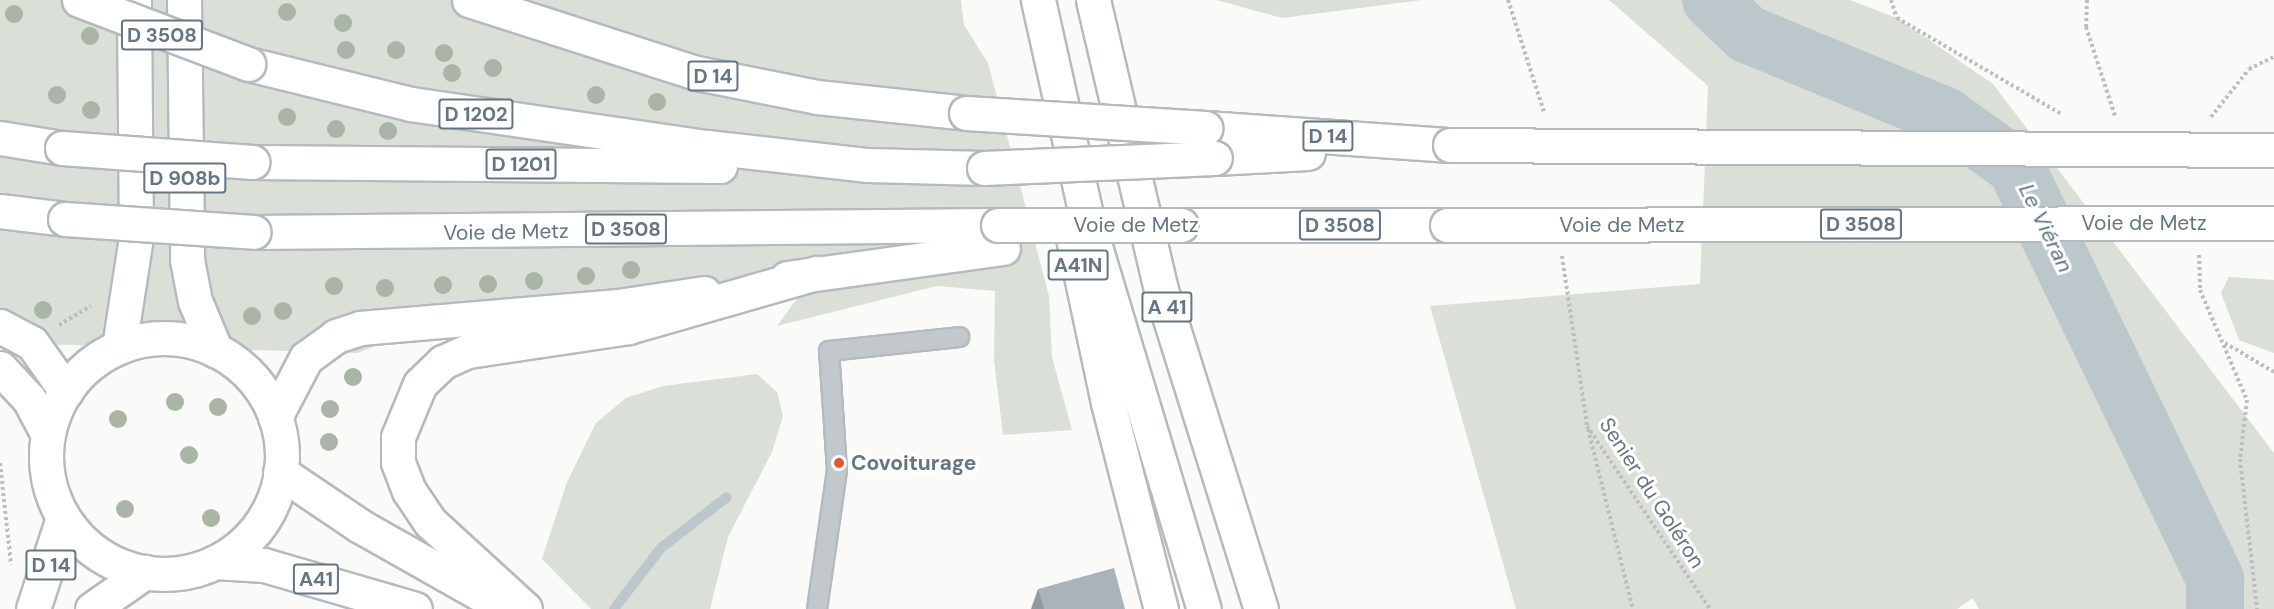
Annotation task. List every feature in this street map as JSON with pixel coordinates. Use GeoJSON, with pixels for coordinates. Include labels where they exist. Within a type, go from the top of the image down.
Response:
{"type":"FeatureCollection","features":[{"type":"Feature","properties":{"kind":"main road","name":"D 3508"},"geometry":{"type":"LineString","coordinates":[[79,0],[248,64]]}},
{"type":"Feature","properties":{"kind":"main road","name":"D 908b"},"geometry":{"type":"LineString","coordinates":[[119,347],[135,237],[134,0]]}},
{"type":"Feature","properties":{"kind":"main road","name":"D 908b"},"geometry":{"type":"LineString","coordinates":[[184,0],[186,251],[195,301],[216,351]]}},
{"type":"Feature","properties":{"kind":"main road","name":"D 14"},"geometry":{"type":"LineString","coordinates":[[469,0],[697,73],[817,97],[1210,143]]}},
{"type":"Feature","properties":{"kind":"main road","name":"A41N"},"geometry":{"type":"LineString","coordinates":[[1033,0],[1082,289],[1161,609]]}},
{"type":"Feature","properties":{"kind":"main road","name":"A 41"},"geometry":{"type":"LineString","coordinates":[[1038,0],[1088,223],[1204,609]]}},
{"type":"Feature","properties":{"kind":"main road","name":"A 41"},"geometry":{"type":"LineString","coordinates":[[1093,0],[1161,290],[1261,609]]}},
{"type":"Feature","properties":{"kind":"main road","name":"D 1202"},"geometry":{"type":"LineString","coordinates":[[248,64],[411,104],[868,165]]}},
{"type":"Feature","properties":{"kind":"main road","name":"D 1201"},"geometry":{"type":"LineString","coordinates":[[0,138],[63,148],[252,162],[868,165]]}},
{"type":"Feature","properties":{"kind":"main road"},"geometry":{"type":"LineString","coordinates":[[868,165],[984,168],[1210,143],[2274,150]]}},
{"type":"Feature","properties":{"kind":"main road","name":"Voie de Metz"},"geometry":{"type":"LineString","coordinates":[[0,211],[65,219],[254,232],[1001,236],[1181,225],[2274,223]]}},
{"type":"Feature","properties":{"kind":"main road"},"geometry":{"type":"LineString","coordinates":[[275,417],[306,358],[336,336],[360,328],[618,306],[816,273],[1001,236]]}},
{"type":"Feature","properties":{"kind":"main road"},"geometry":{"type":"LineString","coordinates":[[525,609],[430,522],[409,491],[399,462],[398,437],[420,384],[442,362],[468,351],[628,327],[816,273]]}},
{"type":"Feature","properties":{"kind":"main road"},"geometry":{"type":"LineString","coordinates":[[0,326],[32,344],[66,391]]}},
{"type":"Feature","properties":{"kind":"main road"},"geometry":{"type":"LineString","coordinates":[[161,339],[216,351],[252,378],[275,417],[280,472],[259,525],[215,562],[173,574],[145,572],[104,558],[63,518],[48,483],[48,434],[66,391],[89,365],[119,347],[161,339]]}},
{"type":"Feature","properties":{"kind":"main road"},"geometry":{"type":"LineString","coordinates":[[0,368],[29,399],[48,434]]}},
{"type":"Feature","properties":{"kind":"main road"},"geometry":{"type":"LineString","coordinates":[[280,472],[360,526],[507,609]]}},
{"type":"Feature","properties":{"kind":"main road","name":"D 14"},"geometry":{"type":"LineString","coordinates":[[33,609],[63,518]]}},
{"type":"Feature","properties":{"kind":"main road","name":"A41"},"geometry":{"type":"LineString","coordinates":[[215,562],[264,565],[415,609]]}},
{"type":"Feature","properties":{"kind":"main road","name":"D 14"},"geometry":{"type":"LineString","coordinates":[[92,609],[145,572]]}},
{"type":"Feature","properties":{"kind":"lane"},"geometry":{"type":"LineString","coordinates":[[817,609],[837,470],[829,351],[959,337]]}},
{"type":"Feature","properties":{"kind":"path"},"geometry":{"type":"LineString","coordinates":[[1508,0],[1548,121]]}},
{"type":"Feature","properties":{"kind":"path"},"geometry":{"type":"LineString","coordinates":[[1891,0],[1897,18],[2068,118]]}},
{"type":"Feature","properties":{"kind":"path"},"geometry":{"type":"LineString","coordinates":[[2087,0],[2086,27],[2108,105],[2119,122]]}},
{"type":"Feature","properties":{"kind":"path"},"geometry":{"type":"LineString","coordinates":[[2209,120],[2249,69],[2274,57]]}},
{"type":"Feature","properties":{"kind":"path"},"geometry":{"type":"LineString","coordinates":[[2198,242],[2200,290],[2247,400],[2240,459],[2257,609]]}},
{"type":"Feature","properties":{"kind":"path","name":"Senier du Goléron"},"geometry":{"type":"LineString","coordinates":[[1561,249],[1587,426],[1710,609]]}},
{"type":"Feature","properties":{"kind":"path"},"geometry":{"type":"LineString","coordinates":[[2224,343],[2274,372]]}},
{"type":"Feature","properties":{"kind":"path"},"geometry":{"type":"LineString","coordinates":[[1587,426],[1633,609]]}},
{"type":"Feature","properties":{"kind":"path"},"geometry":{"type":"LineString","coordinates":[[0,463],[10,570]]}},
{"type":"Feature","properties":{"kind":"shaded area"},"geometry":{"type":"Polygon","coordinates":[[[0,0],[961,0],[964,25],[988,63],[1049,296],[1052,357],[1072,430],[1003,435],[994,360],[995,291],[937,286],[777,326],[815,274],[716,301],[383,343],[357,353],[0,343],[0,0]]]}},
{"type":"Feature","properties":{"kind":"shaded area"},"geometry":{"type":"Polygon","coordinates":[[[1216,0],[1422,0],[1282,18],[1216,0]]]}},
{"type":"Feature","properties":{"kind":"shaded area"},"geometry":{"type":"Polygon","coordinates":[[[1609,0],[1850,0],[1897,18],[1993,84],[2274,453],[2274,609],[1979,609],[1973,598],[1957,609],[1516,609],[1430,306],[1700,284],[1708,86],[1609,0]]]}},
{"type":"Feature","properties":{"kind":"shaded area"},"geometry":{"type":"Polygon","coordinates":[[[2229,277],[2274,280],[2274,353],[2239,340],[2221,293],[2229,277]]]}},
{"type":"Feature","properties":{"kind":"shaded area"},"geometry":{"type":"Polygon","coordinates":[[[757,374],[777,392],[783,416],[772,452],[728,537],[710,609],[591,609],[542,559],[567,482],[596,423],[626,398],[663,386],[757,374]]]}},
{"type":"Feature","properties":{"kind":"building"},"geometry":{"type":"Polygon","coordinates":[[[1114,568],[1125,609],[1044,609],[1038,589],[1114,568]]]}},
{"type":"Feature","properties":{"kind":"waterway","name":"Le Viéran"},"geometry":{"type":"LineString","coordinates":[[1711,0],[1747,34],[1945,116],[2016,167],[2215,579],[2215,609]]}},
{"type":"Feature","properties":{"kind":"waterway"},"geometry":{"type":"LineString","coordinates":[[614,609],[661,548],[727,497]]}},
{"type":"Feature","properties":{"kind":"place","name":"Covoiturage"},"geometry":{"type":"Point","coordinates":[839,463]}}]}
